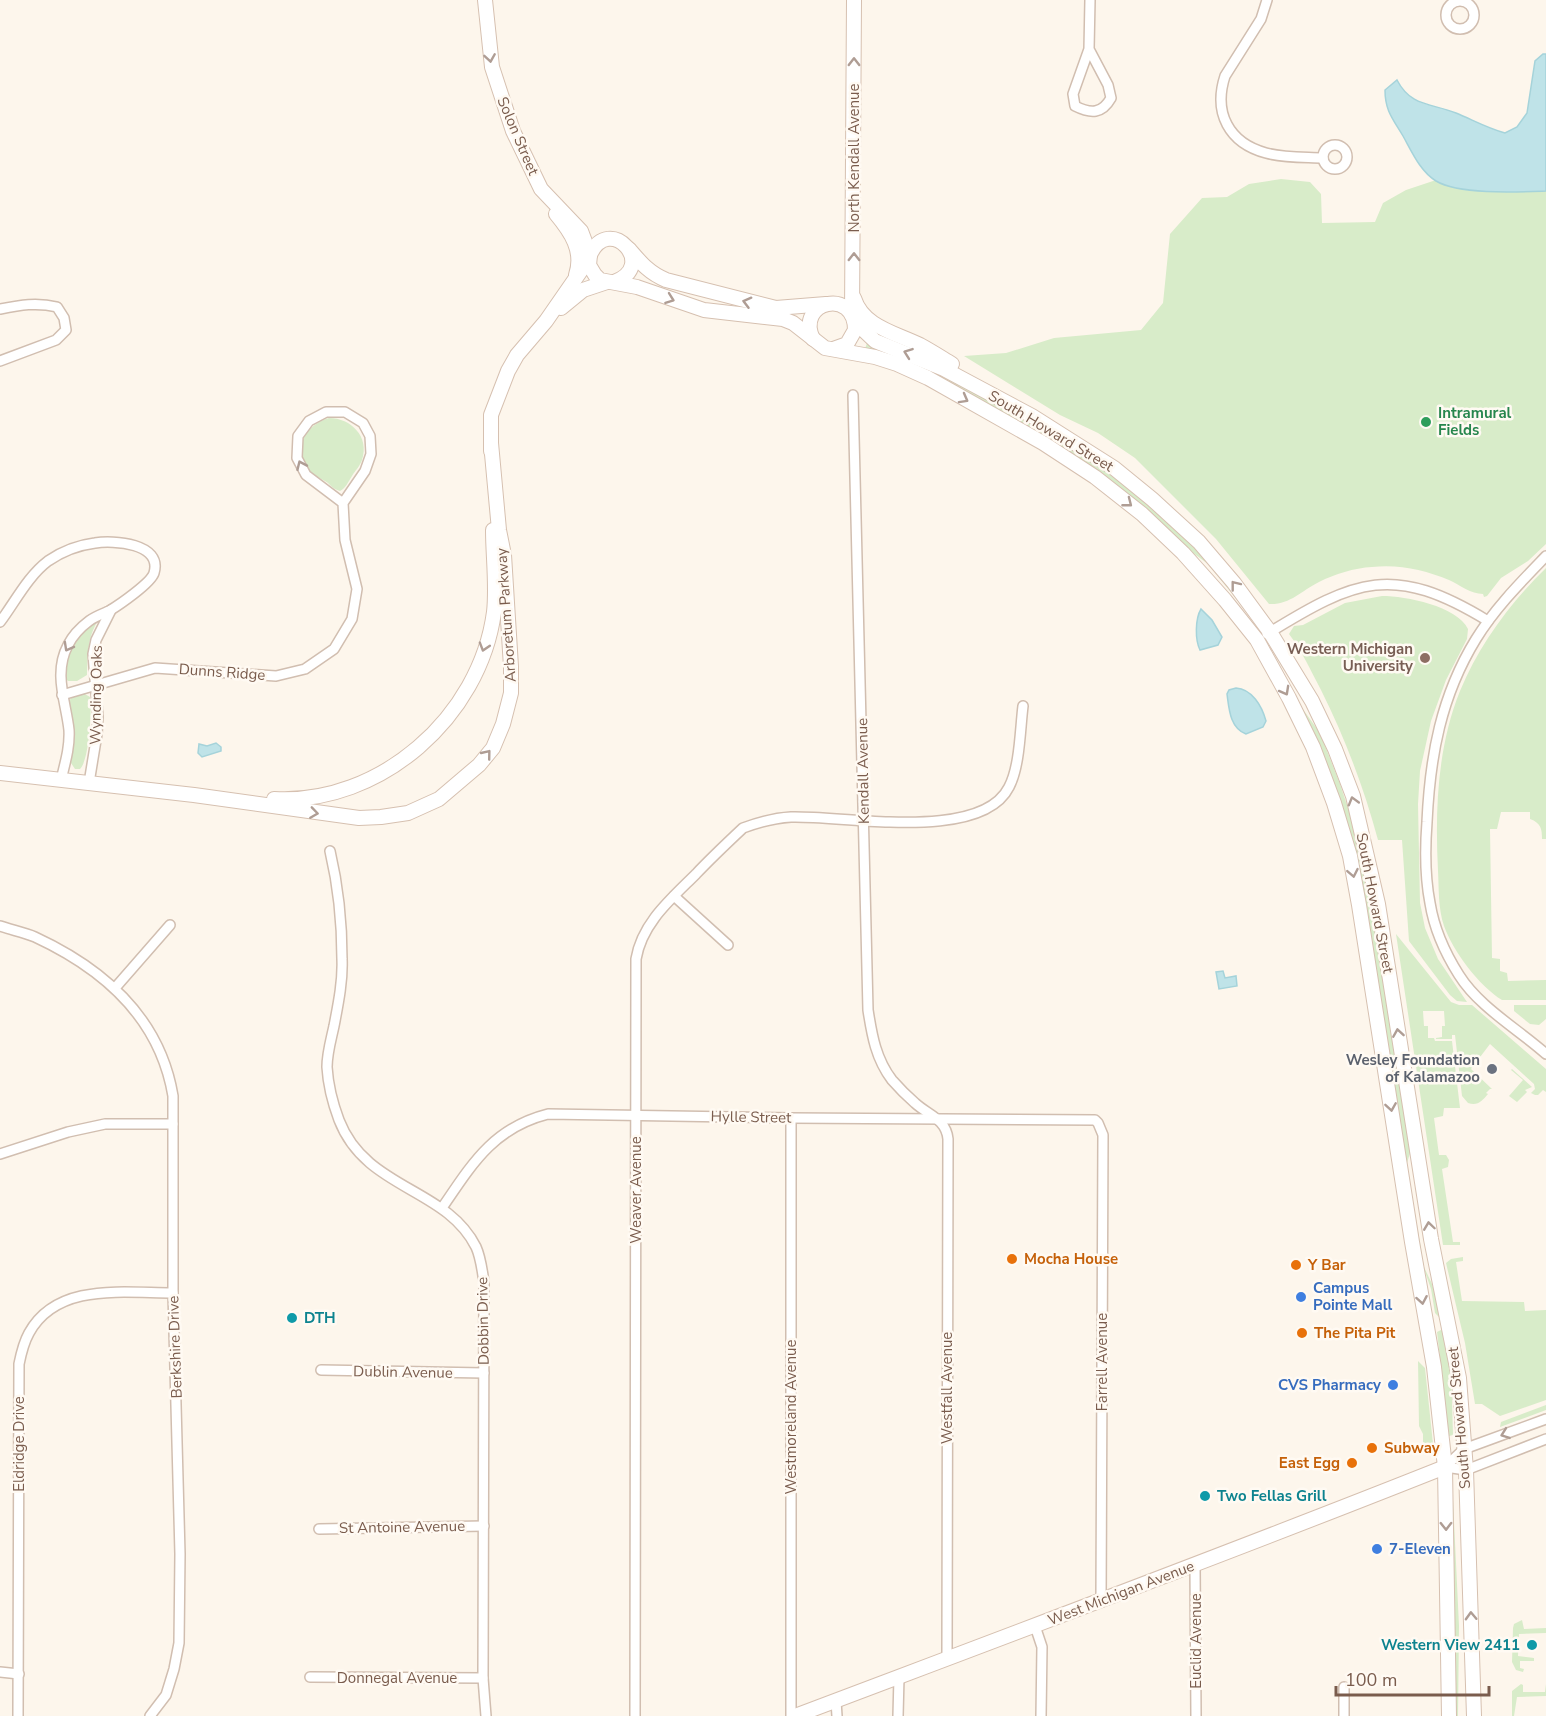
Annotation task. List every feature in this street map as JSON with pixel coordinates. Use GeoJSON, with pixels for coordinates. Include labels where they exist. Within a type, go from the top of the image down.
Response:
{"type":"FeatureCollection","features":[{"type":"Feature","properties":{"kind":"street","name":"Solon Street"},"geometry":{"type":"LineString","coordinates":[[485,0],[492,67],[513,131],[542,189],[579,228],[585,240],[589,265],[595,275],[611,282]]}},
{"type":"Feature","properties":{"kind":"street","name":"North Kendall Avenue"},"geometry":{"type":"LineString","coordinates":[[854,0],[854,319]]}},
{"type":"Feature","properties":{"kind":"street"},"geometry":{"type":"LineString","coordinates":[[1089,49],[1108,85],[1111,98],[1105,107],[1094,111],[1075,106],[1073,94],[1089,49],[1090,0]]}},
{"type":"Feature","properties":{"kind":"street"},"geometry":{"type":"LineString","coordinates":[[1267,0],[1261,19],[1221,86],[1220,105],[1226,124],[1249,147],[1268,154],[1323,158]]}},
{"type":"Feature","properties":{"kind":"street"},"geometry":{"type":"LineString","coordinates":[[542,189],[547,201],[569,231],[577,248],[579,262],[575,279]]}},
{"type":"Feature","properties":{"kind":"street"},"geometry":{"type":"LineString","coordinates":[[589,257],[592,248],[604,239],[618,240],[652,274],[666,280],[776,308],[841,305],[854,319],[852,338],[847,344],[832,349],[825,348],[793,323],[704,310],[637,286],[611,282]]}},
{"type":"Feature","properties":{"kind":"street"},"geometry":{"type":"LineString","coordinates":[[611,282],[627,275],[631,269],[632,256],[629,249]]}},
{"type":"Feature","properties":{"kind":"street","name":"Arboretum Parkway"},"geometry":{"type":"LineString","coordinates":[[194,795],[291,800],[328,794],[363,783],[393,766],[419,747],[444,722],[477,669],[494,612],[491,415],[502,382],[517,355],[546,321],[589,257]]}},
{"type":"Feature","properties":{"kind":"street","name":"Arboretum Parkway"},"geometry":{"type":"LineString","coordinates":[[546,321],[583,290],[611,282]]}},
{"type":"Feature","properties":{"kind":"street"},"geometry":{"type":"LineString","coordinates":[[853,294],[860,311],[876,325],[926,348],[1032,416]]}},
{"type":"Feature","properties":{"kind":"street"},"geometry":{"type":"LineString","coordinates":[[0,309],[42,303],[57,307],[64,318],[66,330],[56,340],[0,361]]}},
{"type":"Feature","properties":{"kind":"street"},"geometry":{"type":"LineString","coordinates":[[813,339],[810,333],[810,318],[819,307],[826,304]]}},
{"type":"Feature","properties":{"kind":"street","name":"South Howard Street"},"geometry":{"type":"LineString","coordinates":[[854,319],[875,341],[944,369],[1032,416],[1114,468],[1152,499],[1199,542],[1234,583],[1270,632],[1312,701],[1335,749],[1353,796],[1378,904],[1431,1239],[1459,1378],[1466,1470],[1474,1716]]}},
{"type":"Feature","properties":{"kind":"street","name":"South Howard Street"},"geometry":{"type":"LineString","coordinates":[[832,349],[886,360],[928,378],[1043,443],[1095,477],[1142,514],[1183,553],[1257,640],[1313,747],[1334,803],[1350,856],[1434,1368],[1445,1467],[1449,1716]]}},
{"type":"Feature","properties":{"kind":"street","name":"Kendall Avenue"},"geometry":{"type":"LineString","coordinates":[[853,395],[868,1010],[876,1050],[887,1072],[904,1094],[925,1112],[940,1120]]}},
{"type":"Feature","properties":{"kind":"street"},"geometry":{"type":"LineString","coordinates":[[326,412],[345,412],[363,423],[370,436],[371,454],[365,471],[343,503],[306,475],[297,458],[298,436],[309,421],[326,412]]}},
{"type":"Feature","properties":{"kind":"street","name":"Arboretum Parkway"},"geometry":{"type":"LineString","coordinates":[[0,773],[194,795],[359,818],[381,818],[408,813],[439,799],[493,748],[503,724],[511,693],[504,555],[491,443]]}},
{"type":"Feature","properties":{"kind":"street","name":"Dunns Ridge"},"geometry":{"type":"LineString","coordinates":[[62,695],[155,668],[276,676],[305,669],[334,649],[352,619],[357,589],[345,540],[343,503]]}},
{"type":"Feature","properties":{"kind":"street","name":"Wynding Oaks"},"geometry":{"type":"LineString","coordinates":[[0,622],[35,574],[48,561],[61,554],[96,543],[119,543],[141,548],[148,552],[154,562],[154,572],[150,580],[111,610],[89,621],[69,643],[63,656],[62,695],[69,731],[69,747],[61,780]]}},
{"type":"Feature","properties":{"kind":"street"},"geometry":{"type":"LineString","coordinates":[[1546,556],[1488,621],[1453,685],[1433,750],[1425,847],[1429,903],[1448,956],[1464,982],[1484,1003],[1546,1054]]}},
{"type":"Feature","properties":{"kind":"street"},"geometry":{"type":"LineString","coordinates":[[1257,640],[1335,595],[1380,584],[1414,588],[1435,594],[1488,621]]}},
{"type":"Feature","properties":{"kind":"street","name":"Wynding Oaks"},"geometry":{"type":"LineString","coordinates":[[89,783],[97,734],[98,702],[93,669],[96,640],[111,610]]}},
{"type":"Feature","properties":{"kind":"street","name":"Weaver Avenue"},"geometry":{"type":"LineString","coordinates":[[635,1716],[636,959],[638,948],[648,926],[674,896],[728,841],[743,828],[753,824],[793,817],[865,822],[964,818],[985,811],[995,804],[1009,788],[1023,706]]}},
{"type":"Feature","properties":{"kind":"street","name":"Dobbin Drive"},"geometry":{"type":"LineString","coordinates":[[330,851],[335,873],[343,959],[327,1068],[339,1119],[348,1139],[359,1153],[381,1172],[442,1208],[463,1228],[480,1256],[484,1282],[483,1678],[486,1716]]}},
{"type":"Feature","properties":{"kind":"street"},"geometry":{"type":"LineString","coordinates":[[674,896],[728,945]]}},
{"type":"Feature","properties":{"kind":"street"},"geometry":{"type":"LineString","coordinates":[[115,988],[170,925]]}},
{"type":"Feature","properties":{"kind":"street","name":"Berkshire Drive"},"geometry":{"type":"LineString","coordinates":[[0,926],[34,936],[87,966],[115,988],[147,1026],[163,1056],[171,1087],[173,1293],[180,1554],[179,1642],[174,1669],[165,1695],[150,1716]]}},
{"type":"Feature","properties":{"kind":"street","name":"Hylle Street"},"geometry":{"type":"LineString","coordinates":[[442,1208],[478,1156],[520,1123],[548,1114],[940,1120],[1081,1119],[1095,1120],[1098,1123]]}},
{"type":"Feature","properties":{"kind":"street","name":"Westmoreland Avenue"},"geometry":{"type":"LineString","coordinates":[[791,1118],[793,1716]]}},
{"type":"Feature","properties":{"kind":"street","name":"Westfall Avenue"},"geometry":{"type":"LineString","coordinates":[[940,1120],[946,1129],[948,1139],[947,1658]]}},
{"type":"Feature","properties":{"kind":"street","name":"Farrell Avenue"},"geometry":{"type":"LineString","coordinates":[[1098,1123],[1103,1135],[1101,1602]]}},
{"type":"Feature","properties":{"kind":"street"},"geometry":{"type":"LineString","coordinates":[[0,1154],[68,1132],[105,1124],[173,1124]]}},
{"type":"Feature","properties":{"kind":"street","name":"Eldridge Drive"},"geometry":{"type":"LineString","coordinates":[[18,1716],[19,1364],[28,1334],[48,1311],[72,1298],[104,1293],[173,1293]]}},
{"type":"Feature","properties":{"kind":"street"},"geometry":{"type":"LineString","coordinates":[[1426,1324],[1448,1320]]}},
{"type":"Feature","properties":{"kind":"street","name":"Dublin Avenue"},"geometry":{"type":"LineString","coordinates":[[321,1370],[484,1373]]}},
{"type":"Feature","properties":{"kind":"street","name":"West Michigan Avenue"},"geometry":{"type":"LineString","coordinates":[[793,1716],[1101,1602],[1445,1467],[1464,1449],[1546,1419]]}},
{"type":"Feature","properties":{"kind":"street","name":"West Michigan Avenue"},"geometry":{"type":"LineString","coordinates":[[1445,1467],[1466,1470],[1546,1439]]}},
{"type":"Feature","properties":{"kind":"street","name":"St Antoine Avenue"},"geometry":{"type":"LineString","coordinates":[[319,1529],[484,1526]]}},
{"type":"Feature","properties":{"kind":"street","name":"Euclid Avenue"},"geometry":{"type":"LineString","coordinates":[[1195,1565],[1196,1716]]}},
{"type":"Feature","properties":{"kind":"street"},"geometry":{"type":"LineString","coordinates":[[1035,1626],[1042,1647],[1041,1716]]}},
{"type":"Feature","properties":{"kind":"street"},"geometry":{"type":"LineString","coordinates":[[0,1672],[19,1674]]}},
{"type":"Feature","properties":{"kind":"street","name":"Donnegal Avenue"},"geometry":{"type":"LineString","coordinates":[[310,1677],[483,1678]]}},
{"type":"Feature","properties":{"kind":"street"},"geometry":{"type":"LineString","coordinates":[[898,1716],[899,1677]]}},
{"type":"Feature","properties":{"kind":"street"},"geometry":{"type":"LineString","coordinates":[[1344,1687],[1344,1716]]}},
{"type":"Feature","properties":{"kind":"street"},"geometry":{"type":"LineString","coordinates":[[836,1701],[837,1716]]}},
{"type":"Feature","properties":{"kind":"green space"},"geometry":{"type":"Polygon","coordinates":[[[1281,179],[1310,182],[1321,194],[1322,223],[1375,222],[1383,203],[1406,190],[1436,180],[1454,188],[1546,191],[1546,544],[1528,561],[1501,578],[1487,596],[1484,597],[1483,594],[1470,591],[1431,573],[1402,567],[1382,566],[1338,574],[1319,582],[1289,600],[1269,604],[1216,539],[1135,458],[1098,433],[1060,415],[964,356],[1006,353],[1054,338],[1141,330],[1163,303],[1170,234],[1202,198],[1227,197],[1249,184],[1281,179]]]}},
{"type":"Feature","properties":{"kind":"green space"},"geometry":{"type":"Polygon","coordinates":[[[867,343],[930,368],[1050,433],[1107,471],[1141,498],[1191,544],[1226,583],[1255,622],[1208,564],[1189,550],[1124,491],[865,349],[867,343]]]}},
{"type":"Feature","properties":{"kind":"green space"},"geometry":{"type":"Polygon","coordinates":[[[329,418],[345,421],[351,425],[357,430],[363,444],[364,452],[361,462],[340,491],[310,471],[301,453],[301,445],[308,431],[329,418]]]}},
{"type":"Feature","properties":{"kind":"green space"},"geometry":{"type":"Polygon","coordinates":[[[1546,568],[1546,839],[1542,839],[1539,824],[1530,819],[1530,812],[1501,812],[1497,829],[1490,829],[1492,958],[1500,959],[1500,971],[1507,973],[1508,981],[1546,980],[1546,1000],[1502,1000],[1484,986],[1468,967],[1444,926],[1439,899],[1437,848],[1439,780],[1452,713],[1476,657],[1508,610],[1546,568]]]}},
{"type":"Feature","properties":{"kind":"green space"},"geometry":{"type":"Polygon","coordinates":[[[1382,596],[1417,600],[1442,608],[1462,621],[1468,629],[1467,639],[1446,680],[1431,721],[1420,771],[1418,804],[1420,903],[1425,928],[1438,959],[1467,1002],[1457,1001],[1450,995],[1409,941],[1402,840],[1378,840],[1367,801],[1338,726],[1306,661],[1289,634],[1294,626],[1303,625],[1345,603],[1382,596]]]}},
{"type":"Feature","properties":{"kind":"green space"},"geometry":{"type":"Polygon","coordinates":[[[98,620],[90,640],[87,675],[77,681],[68,681],[64,673],[64,665],[71,647],[98,620]]]}},
{"type":"Feature","properties":{"kind":"green space"},"geometry":{"type":"Polygon","coordinates":[[[1273,655],[1302,708],[1320,733],[1352,820],[1367,882],[1409,1140],[1410,1153],[1407,1163],[1337,793],[1304,714],[1273,655]]]}},
{"type":"Feature","properties":{"kind":"green space"},"geometry":{"type":"Polygon","coordinates":[[[83,693],[90,697],[89,735],[83,764],[80,769],[75,769],[71,763],[73,738],[68,702],[73,696],[83,693]]]}},
{"type":"Feature","properties":{"kind":"green space"},"geometry":{"type":"Polygon","coordinates":[[[1396,934],[1451,1002],[1459,1005],[1472,1005],[1546,1069],[1546,1092],[1543,1090],[1535,1095],[1531,1093],[1535,1089],[1534,1084],[1490,1044],[1471,1069],[1492,1089],[1480,1102],[1468,1103],[1462,1096],[1455,1035],[1452,1035],[1452,1039],[1436,1039],[1442,1037],[1442,1026],[1445,1026],[1444,1011],[1423,1011],[1424,1026],[1428,1026],[1428,1038],[1434,1038],[1435,1041],[1452,1041],[1460,1108],[1444,1108],[1443,1116],[1434,1118],[1439,1155],[1446,1155],[1449,1160],[1448,1167],[1442,1169],[1453,1242],[1460,1242],[1460,1245],[1443,1245],[1396,934]]]}},
{"type":"Feature","properties":{"kind":"green space"},"geometry":{"type":"Polygon","coordinates":[[[1514,1005],[1546,1005],[1546,1019],[1539,1025],[1530,1024],[1514,1011],[1514,1005]]]}},
{"type":"Feature","properties":{"kind":"green space"},"geometry":{"type":"Polygon","coordinates":[[[1512,1069],[1532,1087],[1525,1090],[1527,1092],[1517,1102],[1509,1096],[1523,1080],[1512,1069]]]}},
{"type":"Feature","properties":{"kind":"green space"},"geometry":{"type":"Polygon","coordinates":[[[1413,1201],[1424,1267],[1432,1284],[1440,1318],[1435,1313],[1431,1289],[1423,1266],[1413,1201]]]}},
{"type":"Feature","properties":{"kind":"green space"},"geometry":{"type":"Polygon","coordinates":[[[1463,1257],[1463,1261],[1456,1262],[1462,1301],[1524,1302],[1525,1311],[1546,1310],[1546,1400],[1500,1416],[1482,1404],[1475,1404],[1465,1343],[1446,1263],[1451,1259],[1463,1257]]]}},
{"type":"Feature","properties":{"kind":"green space"},"geometry":{"type":"Polygon","coordinates":[[[1441,1330],[1451,1367],[1453,1435],[1449,1436],[1437,1332],[1441,1330]]]}},
{"type":"Feature","properties":{"kind":"green space"},"geometry":{"type":"Polygon","coordinates":[[[1418,1361],[1425,1368],[1433,1444],[1423,1442],[1423,1434],[1419,1426],[1418,1361]]]}},
{"type":"Feature","properties":{"kind":"green space"},"geometry":{"type":"Polygon","coordinates":[[[1546,1405],[1546,1410],[1500,1427],[1501,1422],[1546,1405]]]}},
{"type":"Feature","properties":{"kind":"green space"},"geometry":{"type":"Polygon","coordinates":[[[1453,1500],[1459,1626],[1458,1716],[1455,1716],[1455,1622],[1449,1501],[1453,1500]]]}},
{"type":"Feature","properties":{"kind":"green space"},"geometry":{"type":"Polygon","coordinates":[[[1522,1620],[1524,1629],[1546,1628],[1546,1633],[1519,1634],[1518,1656],[1534,1658],[1534,1661],[1520,1661],[1520,1668],[1524,1669],[1523,1672],[1516,1670],[1512,1662],[1513,1628],[1514,1624],[1522,1620]]]}},
{"type":"Feature","properties":{"kind":"green space"},"geometry":{"type":"Polygon","coordinates":[[[1521,1684],[1523,1692],[1545,1692],[1546,1684],[1546,1696],[1517,1697],[1514,1716],[1512,1716],[1512,1691],[1521,1684]]]}},
{"type":"Feature","properties":{"kind":"water"},"geometry":{"type":"Polygon","coordinates":[[[1546,54],[1546,191],[1474,191],[1446,185],[1430,177],[1417,161],[1390,115],[1385,90],[1397,80],[1415,100],[1456,113],[1505,133],[1517,127],[1527,113],[1535,61],[1546,54]]]}},
{"type":"Feature","properties":{"kind":"water"},"geometry":{"type":"Polygon","coordinates":[[[1201,609],[1212,620],[1222,637],[1218,645],[1200,650],[1196,630],[1201,609]]]}},
{"type":"Feature","properties":{"kind":"water"},"geometry":{"type":"Polygon","coordinates":[[[1236,688],[1247,691],[1259,704],[1266,721],[1263,727],[1246,734],[1233,723],[1227,694],[1229,690],[1236,688]]]}},
{"type":"Feature","properties":{"kind":"water"},"geometry":{"type":"Polygon","coordinates":[[[216,743],[221,747],[221,751],[202,757],[198,753],[199,744],[207,746],[216,743]]]}},
{"type":"Feature","properties":{"kind":"water"},"geometry":{"type":"Polygon","coordinates":[[[1223,971],[1225,978],[1236,976],[1237,986],[1219,989],[1216,972],[1223,971]]]}},
{"type":"Feature","properties":{"kind":"place","name":"Intramural Fields"},"geometry":{"type":"Point","coordinates":[1426,422]}},
{"type":"Feature","properties":{"kind":"place","name":"Western Michigan University"},"geometry":{"type":"Point","coordinates":[1425,658]}},
{"type":"Feature","properties":{"kind":"place","name":"Wesley Foundation of Kalamazoo"},"geometry":{"type":"Point","coordinates":[1492,1069]}},
{"type":"Feature","properties":{"kind":"place","name":"Mocha House"},"geometry":{"type":"Point","coordinates":[1012,1259]}},
{"type":"Feature","properties":{"kind":"place","name":"Y Bar"},"geometry":{"type":"Point","coordinates":[1296,1265]}},
{"type":"Feature","properties":{"kind":"place","name":"Campus Pointe Mall"},"geometry":{"type":"Point","coordinates":[1301,1297]}},
{"type":"Feature","properties":{"kind":"place","name":"DTH"},"geometry":{"type":"Point","coordinates":[292,1318]}},
{"type":"Feature","properties":{"kind":"place","name":"The Pita Pit"},"geometry":{"type":"Point","coordinates":[1302,1333]}},
{"type":"Feature","properties":{"kind":"place","name":"CVS Pharmacy"},"geometry":{"type":"Point","coordinates":[1393,1385]}},
{"type":"Feature","properties":{"kind":"place","name":"Subway"},"geometry":{"type":"Point","coordinates":[1372,1448]}},
{"type":"Feature","properties":{"kind":"place","name":"East Egg"},"geometry":{"type":"Point","coordinates":[1352,1463]}},
{"type":"Feature","properties":{"kind":"place","name":"Two Fellas Grill"},"geometry":{"type":"Point","coordinates":[1205,1496]}},
{"type":"Feature","properties":{"kind":"place","name":"7-Eleven"},"geometry":{"type":"Point","coordinates":[1377,1549]}},
{"type":"Feature","properties":{"kind":"place","name":"Western View 2411"},"geometry":{"type":"Point","coordinates":[1532,1645]}}]}
